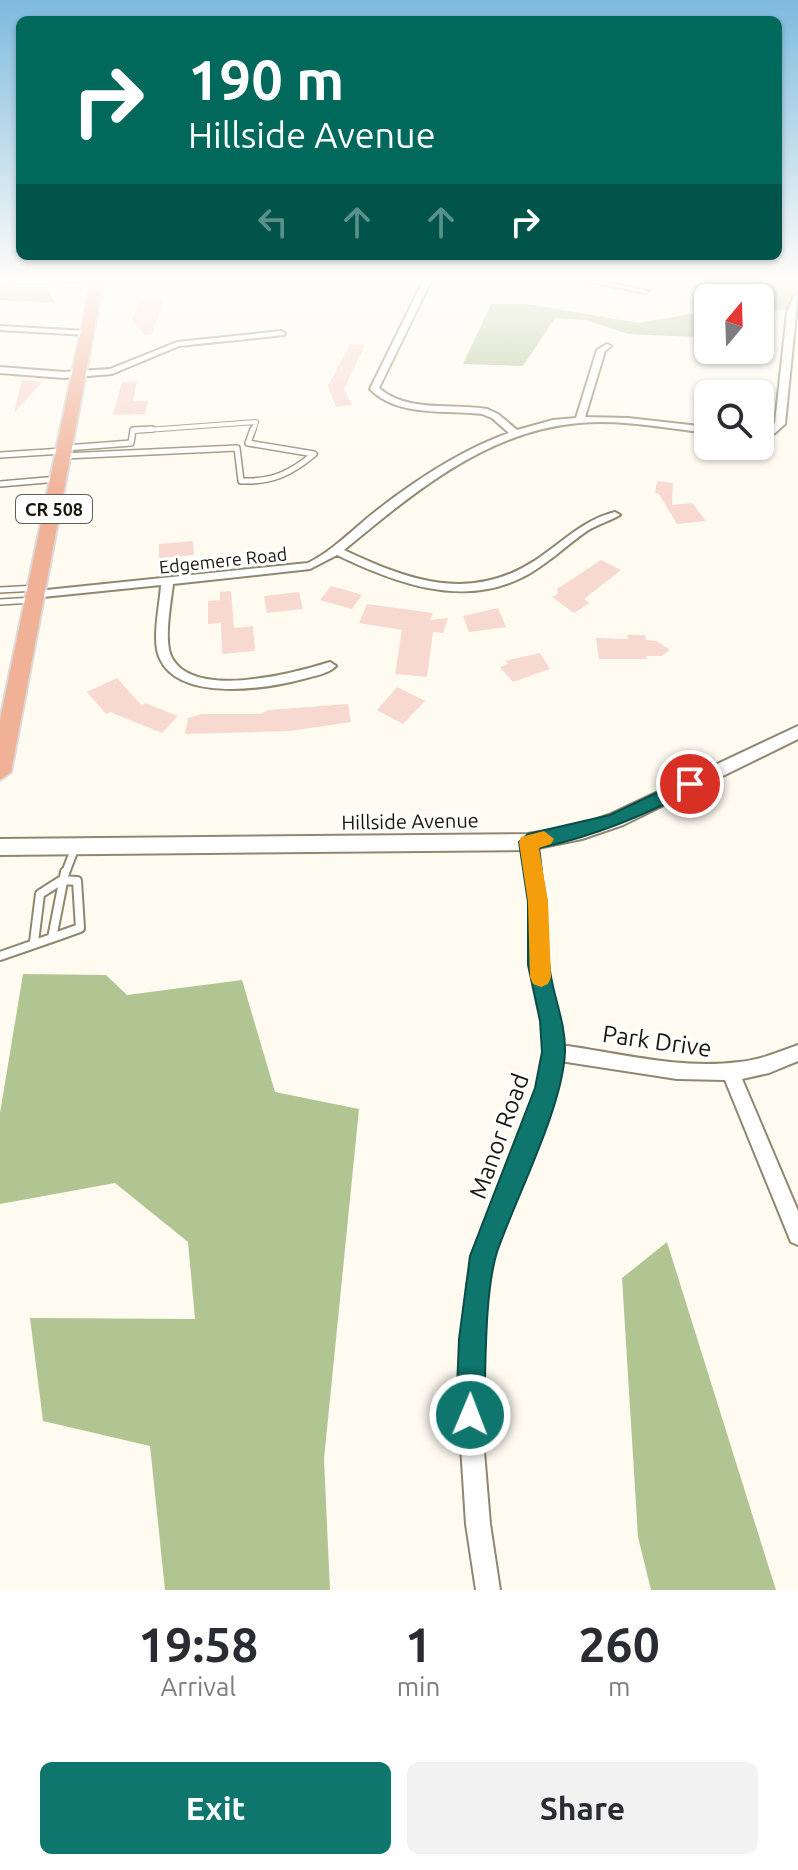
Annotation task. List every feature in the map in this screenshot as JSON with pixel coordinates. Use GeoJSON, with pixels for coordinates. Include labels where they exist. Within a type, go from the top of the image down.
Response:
{"type":"FeatureCollection","features":[{"type":"Feature","properties":{"kind":"main road","name":"CR 508"},"geometry":{"type":"LineString","coordinates":[[0,772],[84,351]]}},
{"type":"Feature","properties":{"kind":"street"},"geometry":{"type":"LineString","coordinates":[[0,370],[80,374],[122,370],[162,351]]}},
{"type":"Feature","properties":{"kind":"street"},"geometry":{"type":"LineString","coordinates":[[391,351],[373,385],[380,396],[407,404],[484,411],[516,434]]}},
{"type":"Feature","properties":{"kind":"street"},"geometry":{"type":"LineString","coordinates":[[580,420],[601,351]]}},
{"type":"Feature","properties":{"kind":"street"},"geometry":{"type":"LineString","coordinates":[[774,429],[780,424],[787,351]]}},
{"type":"Feature","properties":{"kind":"street","name":"Edgemere Road"},"geometry":{"type":"LineString","coordinates":[[37,594],[298,570],[337,551],[385,509],[452,464],[516,434],[580,420],[694,429]]}},
{"type":"Feature","properties":{"kind":"street"},"geometry":{"type":"LineString","coordinates":[[337,551],[405,582],[441,588],[478,587],[523,573],[594,521],[615,515]]}},
{"type":"Feature","properties":{"kind":"street"},"geometry":{"type":"LineString","coordinates":[[167,584],[164,653],[171,668],[179,673],[199,682],[227,685],[297,678],[330,666]]}},
{"type":"Feature","properties":{"kind":"street","name":"Hillside Avenue"},"geometry":{"type":"LineString","coordinates":[[0,847],[528,842],[582,832],[616,820],[798,732]]}},
{"type":"Feature","properties":{"kind":"street","name":"Manor Road"},"geometry":{"type":"LineString","coordinates":[[488,1590],[478,1524],[470,1415],[477,1287],[483,1256],[547,1088],[553,1052],[551,1021],[538,965],[538,902],[528,842]]}},
{"type":"Feature","properties":{"kind":"street","name":"Park Drive"},"geometry":{"type":"LineString","coordinates":[[553,1052],[698,1074],[761,1069],[798,1053]]}},
{"type":"Feature","properties":{"kind":"street"},"geometry":{"type":"LineString","coordinates":[[731,1073],[798,1235]]}},
{"type":"Feature","properties":{"kind":"lane"},"geometry":{"type":"LineString","coordinates":[[0,455],[237,448],[241,481],[267,482],[285,479],[314,454],[248,443],[256,422],[133,430],[131,443],[65,452]]}},
{"type":"Feature","properties":{"kind":"lane"},"geometry":{"type":"LineString","coordinates":[[0,484],[60,479]]}},
{"type":"Feature","properties":{"kind":"lane"},"geometry":{"type":"LineString","coordinates":[[0,590],[37,594]]}},
{"type":"Feature","properties":{"kind":"lane"},"geometry":{"type":"LineString","coordinates":[[0,602],[37,594]]}},
{"type":"Feature","properties":{"kind":"lane"},"geometry":{"type":"LineString","coordinates":[[52,938],[62,880],[76,846]]}},
{"type":"Feature","properties":{"kind":"lane"},"geometry":{"type":"LineString","coordinates":[[0,956],[80,928],[77,881],[62,880],[40,894],[34,942]]}},
{"type":"Feature","properties":{"kind":"green space"},"geometry":{"type":"Polygon","coordinates":[[[469,351],[533,351],[523,366],[463,364],[469,351]]]}},
{"type":"Feature","properties":{"kind":"green space"},"geometry":{"type":"Polygon","coordinates":[[[23,974],[106,975],[127,995],[242,980],[275,1092],[359,1109],[324,1459],[330,1590],[165,1590],[150,1446],[43,1421],[30,1318],[195,1319],[188,1242],[115,1183],[0,1204],[0,1113],[23,974]]]}},
{"type":"Feature","properties":{"kind":"green space"},"geometry":{"type":"Polygon","coordinates":[[[667,1242],[776,1590],[651,1590],[638,1537],[622,1278],[667,1242]]]}},
{"type":"Feature","properties":{"kind":"building"},"geometry":{"type":"Polygon","coordinates":[[[346,351],[362,351],[344,389],[352,405],[336,407],[328,386],[346,351]]]}},
{"type":"Feature","properties":{"kind":"building"},"geometry":{"type":"Polygon","coordinates":[[[22,380],[42,382],[14,413],[22,380]]]}},
{"type":"Feature","properties":{"kind":"building"},"geometry":{"type":"Polygon","coordinates":[[[137,381],[133,401],[148,401],[145,414],[113,415],[122,382],[137,381]]]}},
{"type":"Feature","properties":{"kind":"building"},"geometry":{"type":"Polygon","coordinates":[[[657,481],[673,483],[672,505],[692,503],[706,521],[677,524],[659,494],[655,493],[657,481]]]}},
{"type":"Feature","properties":{"kind":"building"},"geometry":{"type":"Polygon","coordinates":[[[193,541],[194,555],[159,558],[159,544],[193,541]]]}},
{"type":"Feature","properties":{"kind":"building"},"geometry":{"type":"Polygon","coordinates":[[[601,560],[621,570],[584,599],[590,603],[574,613],[552,597],[558,594],[557,589],[601,560]]]}},
{"type":"Feature","properties":{"kind":"building"},"geometry":{"type":"Polygon","coordinates":[[[331,586],[362,595],[352,609],[320,600],[331,586]]]}},
{"type":"Feature","properties":{"kind":"building"},"geometry":{"type":"Polygon","coordinates":[[[231,591],[234,628],[253,626],[255,651],[222,654],[221,623],[208,624],[208,601],[220,600],[220,592],[231,591]]]}},
{"type":"Feature","properties":{"kind":"building"},"geometry":{"type":"Polygon","coordinates":[[[299,592],[303,609],[267,613],[264,596],[299,592]]]}},
{"type":"Feature","properties":{"kind":"building"},"geometry":{"type":"Polygon","coordinates":[[[367,604],[433,613],[430,620],[448,618],[443,633],[433,632],[427,677],[395,674],[402,630],[359,623],[367,604]]]}},
{"type":"Feature","properties":{"kind":"building"},"geometry":{"type":"Polygon","coordinates":[[[498,608],[506,627],[469,632],[463,616],[498,608]]]}},
{"type":"Feature","properties":{"kind":"building"},"geometry":{"type":"Polygon","coordinates":[[[627,635],[645,635],[646,640],[657,641],[670,650],[662,656],[646,656],[647,659],[599,659],[596,638],[628,639],[627,635]]]}},
{"type":"Feature","properties":{"kind":"building"},"geometry":{"type":"Polygon","coordinates":[[[540,653],[550,669],[513,682],[500,667],[508,664],[505,661],[540,653]]]}},
{"type":"Feature","properties":{"kind":"building"},"geometry":{"type":"Polygon","coordinates":[[[117,678],[142,706],[145,703],[178,716],[162,733],[110,712],[106,714],[87,692],[117,678]]]}},
{"type":"Feature","properties":{"kind":"building"},"geometry":{"type":"Polygon","coordinates":[[[397,687],[425,701],[403,724],[377,710],[397,687]]]}},
{"type":"Feature","properties":{"kind":"building"},"geometry":{"type":"Polygon","coordinates":[[[348,704],[351,722],[290,731],[185,734],[188,718],[202,714],[260,714],[269,710],[348,704]]]}},
{"type":"Feature","properties":{"kind":"slow traffic"},"geometry":{"type":"LineString","coordinates":[[541,977],[538,965],[538,902],[528,842],[544,839]]}},
{"type":"Feature","properties":{"kind":"route"},"geometry":{"type":"LineString","coordinates":[[470,1415],[477,1287],[483,1256],[525,1137],[547,1088],[553,1052],[551,1021],[538,965],[538,902],[528,842],[582,832],[616,820],[690,784]]}}]}
